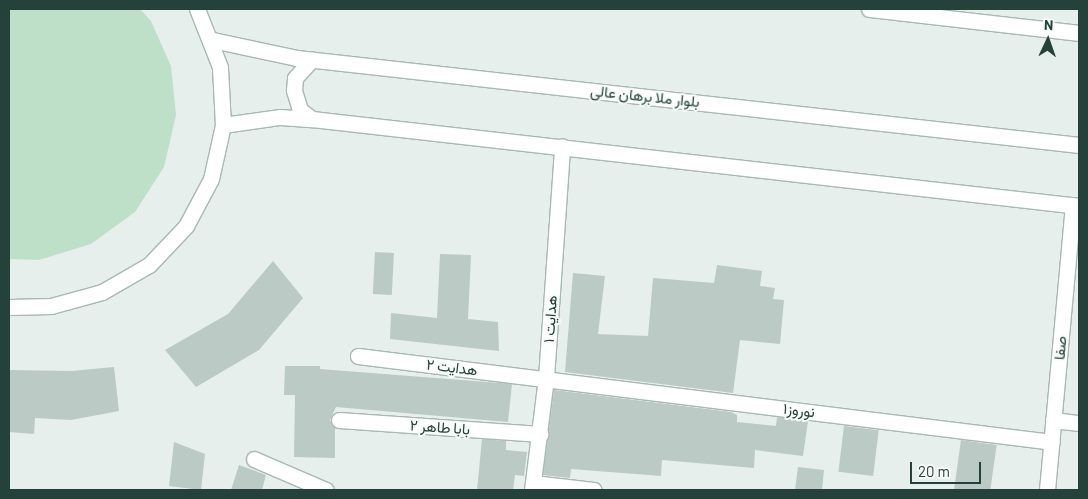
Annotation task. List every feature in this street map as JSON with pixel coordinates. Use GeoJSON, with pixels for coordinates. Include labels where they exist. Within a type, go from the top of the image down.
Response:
{"type":"FeatureCollection","features":[{"type":"Feature","properties":{"kind":"main road"},"geometry":{"type":"LineString","coordinates":[[9,307],[77,301],[102,292],[149,265],[180,233],[200,204],[214,171],[223,125],[220,68],[212,40],[197,9]]}},
{"type":"Feature","properties":{"kind":"main road"},"geometry":{"type":"LineString","coordinates":[[869,9],[1079,33]]}},
{"type":"Feature","properties":{"kind":"main road","name":"بلوار ملا برهان عالی"},"geometry":{"type":"LineString","coordinates":[[212,40],[312,59],[1079,145]]}},
{"type":"Feature","properties":{"kind":"main road"},"geometry":{"type":"LineString","coordinates":[[312,59],[296,78],[294,90],[300,110],[312,119]]}},
{"type":"Feature","properties":{"kind":"main road"},"geometry":{"type":"LineString","coordinates":[[223,125],[280,117],[312,119],[1076,205]]}},
{"type":"Feature","properties":{"kind":"main road","name":"هدایت ۱"},"geometry":{"type":"LineString","coordinates":[[533,487],[541,434],[546,378],[562,148]]}},
{"type":"Feature","properties":{"kind":"main road","name":"صفا"},"geometry":{"type":"LineString","coordinates":[[1047,490],[1076,205]]}},
{"type":"Feature","properties":{"kind":"main road","name":"هدایت ۲"},"geometry":{"type":"LineString","coordinates":[[358,356],[546,378]]}},
{"type":"Feature","properties":{"kind":"main road","name":"نوروز۱"},"geometry":{"type":"LineString","coordinates":[[546,378],[1052,442]]}},
{"type":"Feature","properties":{"kind":"main road","name":"بابا طاهر ۲"},"geometry":{"type":"LineString","coordinates":[[339,420],[541,434]]}},
{"type":"Feature","properties":{"kind":"main road"},"geometry":{"type":"LineString","coordinates":[[1053,420],[1079,423]]}},
{"type":"Feature","properties":{"kind":"main road"},"geometry":{"type":"LineString","coordinates":[[254,459],[326,490]]}},
{"type":"Feature","properties":{"kind":"main road"},"geometry":{"type":"LineString","coordinates":[[533,487],[594,490]]}},
{"type":"Feature","properties":{"kind":"green space"},"geometry":{"type":"Polygon","coordinates":[[[9,9],[140,9],[151,21],[171,66],[176,115],[164,167],[135,212],[91,244],[39,260],[9,259],[9,9]]]}},
{"type":"Feature","properties":{"kind":"building"},"geometry":{"type":"Polygon","coordinates":[[[375,252],[394,253],[392,295],[373,294],[375,252]]]}},
{"type":"Feature","properties":{"kind":"building"},"geometry":{"type":"Polygon","coordinates":[[[440,254],[471,255],[468,319],[498,322],[499,351],[390,339],[391,313],[437,318],[440,254]]]}},
{"type":"Feature","properties":{"kind":"building"},"geometry":{"type":"Polygon","coordinates":[[[273,261],[303,298],[259,350],[196,387],[165,350],[228,314],[273,261]]]}},
{"type":"Feature","properties":{"kind":"building"},"geometry":{"type":"Polygon","coordinates":[[[717,265],[762,271],[760,286],[775,288],[773,299],[784,300],[780,344],[740,340],[733,393],[565,372],[573,273],[605,276],[598,334],[648,336],[653,278],[714,283],[717,265]]]}},
{"type":"Feature","properties":{"kind":"building"},"geometry":{"type":"Polygon","coordinates":[[[285,366],[320,366],[320,369],[512,384],[508,422],[336,407],[330,420],[335,428],[335,458],[294,457],[295,395],[284,395],[285,366]]]}},
{"type":"Feature","properties":{"kind":"building"},"geometry":{"type":"Polygon","coordinates":[[[114,367],[119,411],[71,420],[35,418],[34,434],[9,432],[9,370],[72,371],[114,367]]]}},
{"type":"Feature","properties":{"kind":"building"},"geometry":{"type":"Polygon","coordinates":[[[554,390],[731,412],[737,415],[737,422],[776,426],[777,417],[808,421],[803,456],[755,450],[754,468],[662,460],[661,476],[571,469],[570,478],[543,475],[554,390]]]}},
{"type":"Feature","properties":{"kind":"building"},"geometry":{"type":"Polygon","coordinates":[[[844,426],[879,430],[873,476],[838,472],[844,426]]]}},
{"type":"Feature","properties":{"kind":"building"},"geometry":{"type":"Polygon","coordinates":[[[482,439],[506,441],[506,450],[527,452],[524,476],[515,475],[513,490],[477,490],[482,439]]]}},
{"type":"Feature","properties":{"kind":"building"},"geometry":{"type":"Polygon","coordinates":[[[961,440],[997,445],[990,490],[954,490],[961,440]]]}},
{"type":"Feature","properties":{"kind":"building"},"geometry":{"type":"Polygon","coordinates":[[[174,442],[205,454],[201,490],[169,486],[174,442]]]}},
{"type":"Feature","properties":{"kind":"building"},"geometry":{"type":"Polygon","coordinates":[[[239,465],[266,475],[262,490],[231,490],[239,465]]]}},
{"type":"Feature","properties":{"kind":"building"},"geometry":{"type":"Polygon","coordinates":[[[798,467],[824,470],[822,490],[795,490],[798,467]]]}}]}
